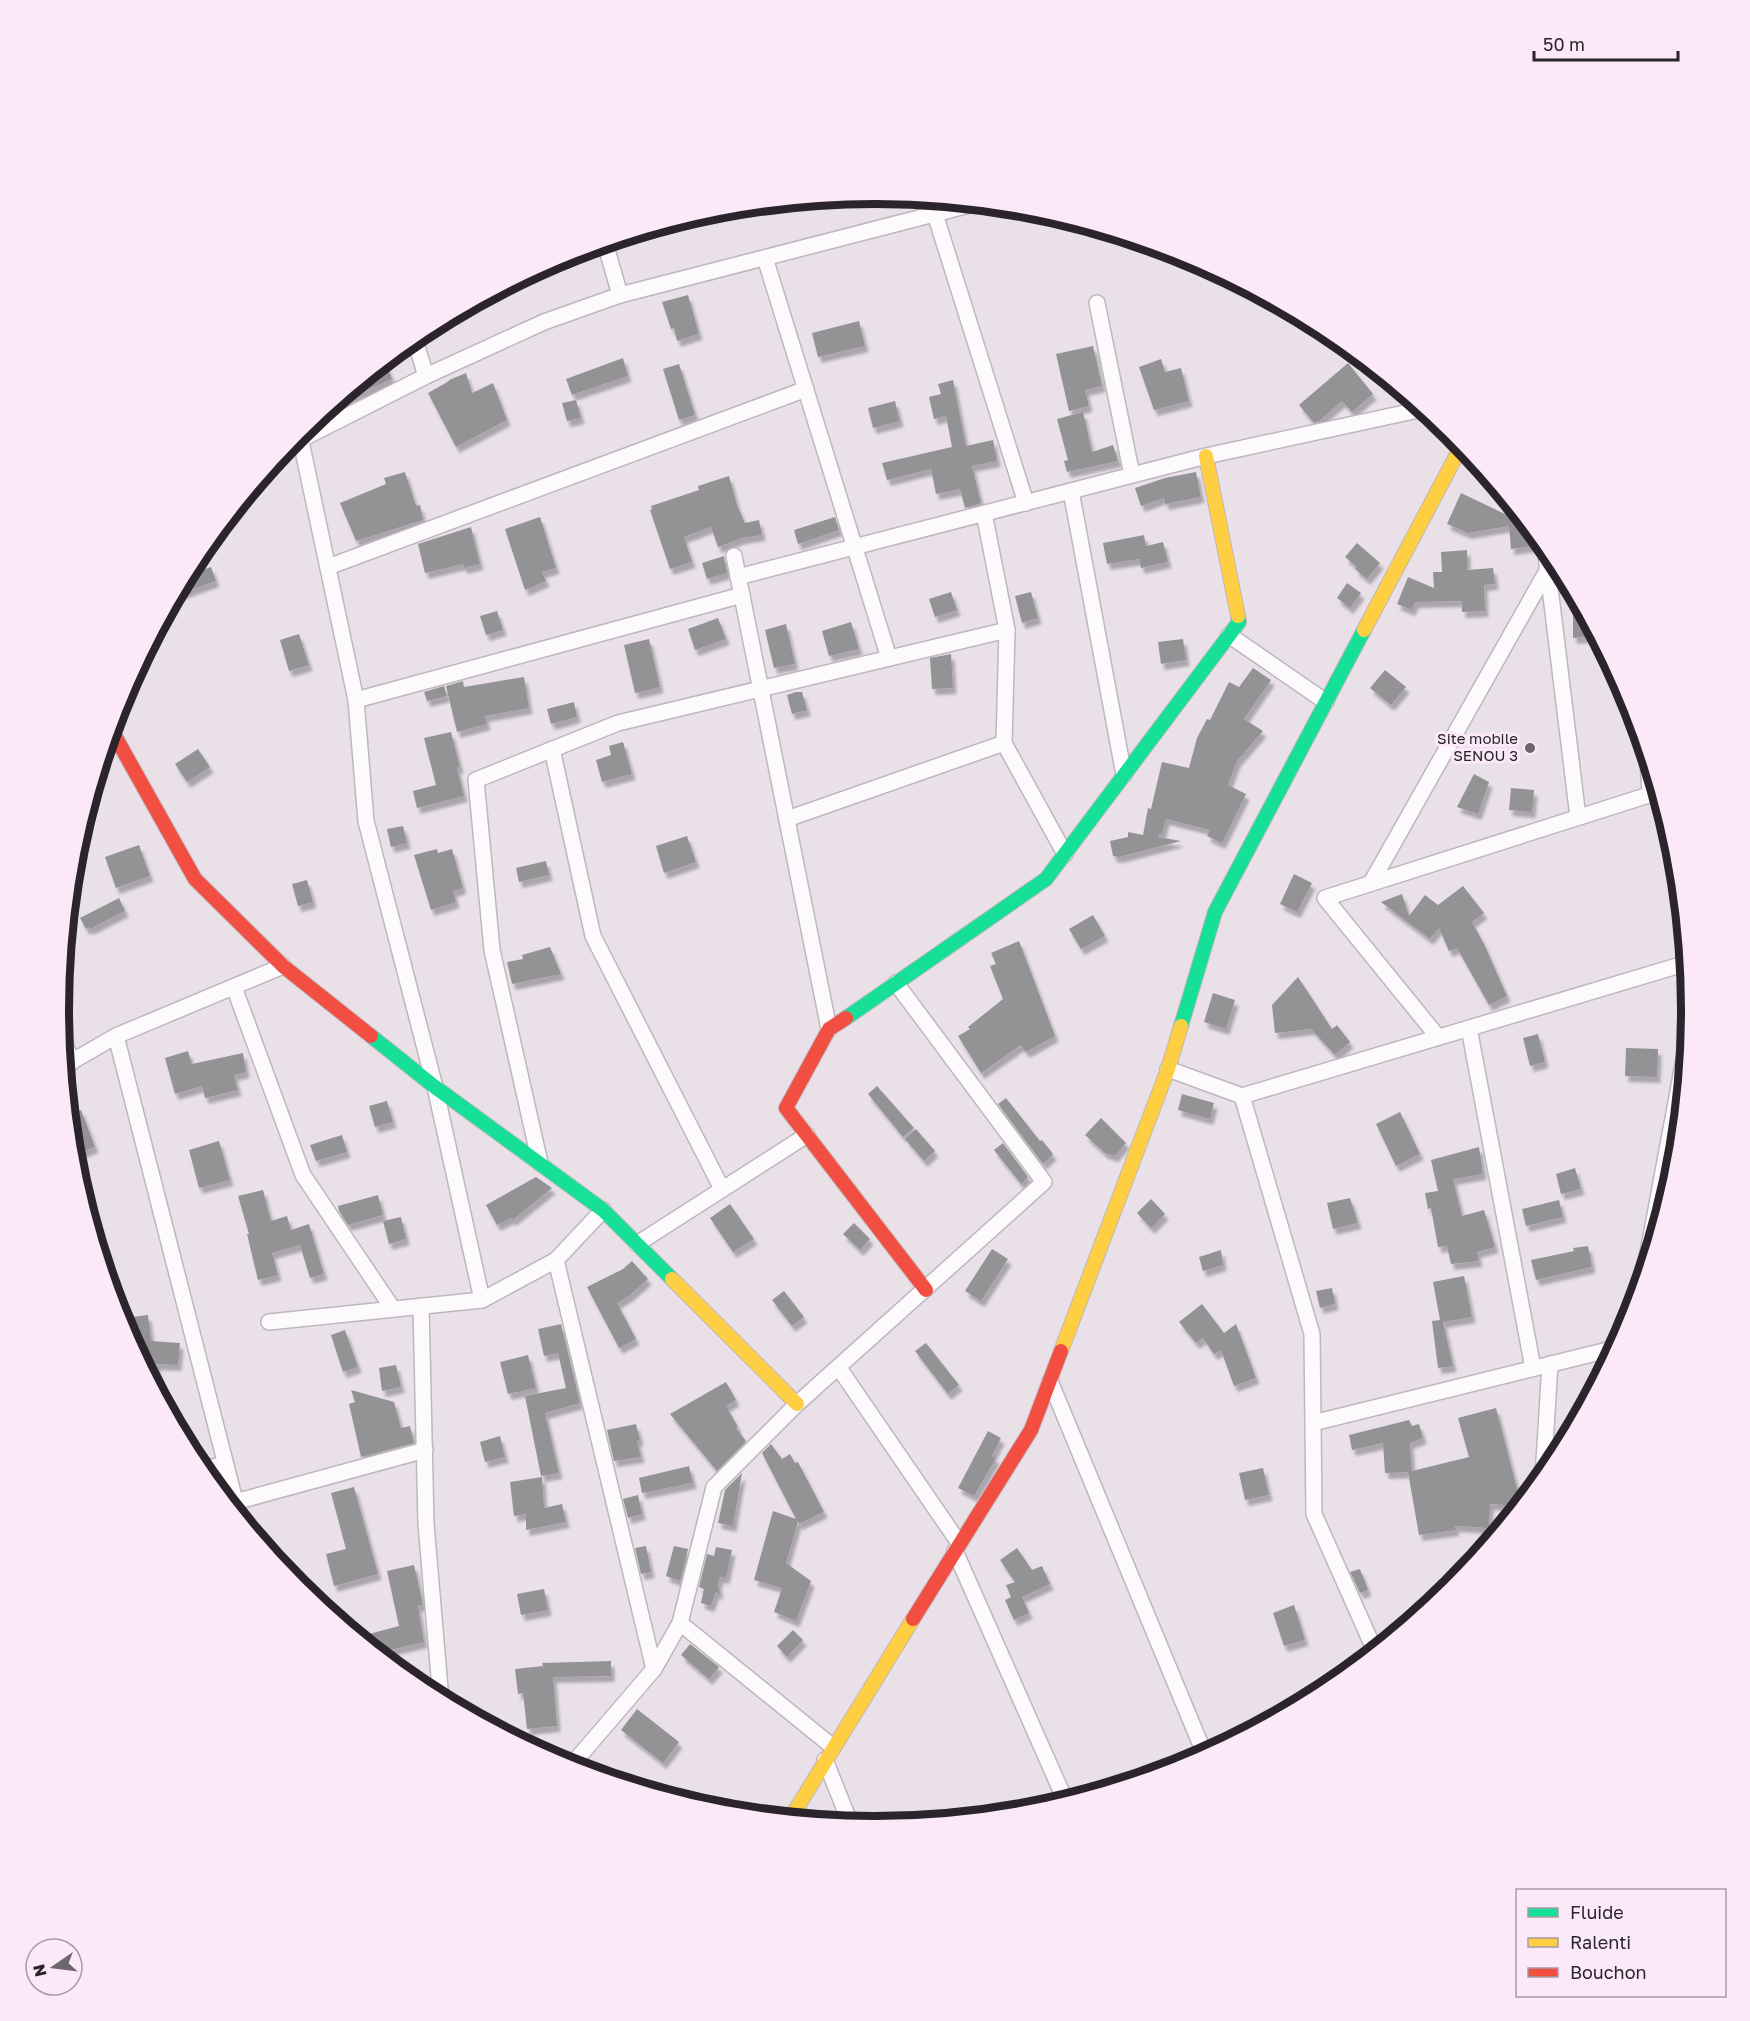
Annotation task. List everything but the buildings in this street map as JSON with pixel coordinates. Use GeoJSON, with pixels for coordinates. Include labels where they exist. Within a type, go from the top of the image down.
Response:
{"type":"FeatureCollection","features":[{"type":"Feature","properties":{"kind":"street"},"geometry":{"type":"LineString","coordinates":[[322,426],[544,322],[620,295],[954,208]]}},
{"type":"Feature","properties":{"kind":"street"},"geometry":{"type":"LineString","coordinates":[[936,213],[1026,502]]}},
{"type":"Feature","properties":{"kind":"street"},"geometry":{"type":"LineString","coordinates":[[607,250],[620,295]]}},
{"type":"Feature","properties":{"kind":"street"},"geometry":{"type":"LineString","coordinates":[[765,258],[889,658]]}},
{"type":"Feature","properties":{"kind":"street"},"geometry":{"type":"LineString","coordinates":[[1097,303],[1132,475]]}},
{"type":"Feature","properties":{"kind":"street"},"geometry":{"type":"LineString","coordinates":[[417,347],[426,376]]}},
{"type":"Feature","properties":{"kind":"street"},"geometry":{"type":"LineString","coordinates":[[328,567],[806,389]]}},
{"type":"Feature","properties":{"kind":"street"},"geometry":{"type":"LineString","coordinates":[[738,577],[1206,456],[1413,411]]}},
{"type":"Feature","properties":{"kind":"street"},"geometry":{"type":"LineString","coordinates":[[302,444],[356,700],[366,821],[435,1087],[482,1300]]}},
{"type":"Feature","properties":{"kind":"street"},"geometry":{"type":"LineString","coordinates":[[794,1812],[1031,1430],[1168,1068],[1215,912],[1457,454]]}},
{"type":"Feature","properties":{"kind":"street"},"geometry":{"type":"LineString","coordinates":[[926,1290],[786,1108],[829,1029],[1046,879],[1239,622],[1206,456]]}},
{"type":"Feature","properties":{"kind":"street"},"geometry":{"type":"LineString","coordinates":[[1071,491],[1124,775]]}},
{"type":"Feature","properties":{"kind":"street"},"geometry":{"type":"LineString","coordinates":[[984,513],[1007,630],[1004,743],[1065,854]]}},
{"type":"Feature","properties":{"kind":"street"},"geometry":{"type":"LineString","coordinates":[[734,556],[829,1029]]}},
{"type":"Feature","properties":{"kind":"street"},"geometry":{"type":"LineString","coordinates":[[1548,569],[1578,817]]}},
{"type":"Feature","properties":{"kind":"street"},"geometry":{"type":"LineString","coordinates":[[1371,883],[1548,569]]}},
{"type":"Feature","properties":{"kind":"street"},"geometry":{"type":"LineString","coordinates":[[356,700],[742,595]]}},
{"type":"Feature","properties":{"kind":"street"},"geometry":{"type":"LineString","coordinates":[[540,1163],[492,951],[476,780],[618,723],[1007,630]]}},
{"type":"Feature","properties":{"kind":"street"},"geometry":{"type":"LineString","coordinates":[[1229,634],[1326,702]]}},
{"type":"Feature","properties":{"kind":"street"},"geometry":{"type":"LineString","coordinates":[[116,739],[195,879],[283,966],[435,1087],[603,1210],[797,1404]]}},
{"type":"Feature","properties":{"kind":"street"},"geometry":{"type":"LineString","coordinates":[[786,819],[1004,743]]}},
{"type":"Feature","properties":{"kind":"street"},"geometry":{"type":"LineString","coordinates":[[552,749],[593,936],[722,1189]]}},
{"type":"Feature","properties":{"kind":"street"},"geometry":{"type":"LineString","coordinates":[[1438,1037],[1325,898],[1651,794]]}},
{"type":"Feature","properties":{"kind":"street"},"geometry":{"type":"LineString","coordinates":[[1168,1068],[1242,1096],[1679,965]]}},
{"type":"Feature","properties":{"kind":"street"},"geometry":{"type":"LineString","coordinates":[[71,1062],[116,1036],[283,966]]}},
{"type":"Feature","properties":{"kind":"street"},"geometry":{"type":"LineString","coordinates":[[577,1759],[654,1669],[680,1623],[714,1487],[797,1404],[1044,1182],[896,983]]}},
{"type":"Feature","properties":{"kind":"street"},"geometry":{"type":"LineString","coordinates":[[234,987],[303,1175],[393,1308]]}},
{"type":"Feature","properties":{"kind":"street"},"geometry":{"type":"LineString","coordinates":[[1469,1028],[1533,1368]]}},
{"type":"Feature","properties":{"kind":"street"},"geometry":{"type":"LineString","coordinates":[[116,1036],[234,1499]]}},
{"type":"Feature","properties":{"kind":"street"},"geometry":{"type":"LineString","coordinates":[[1242,1096],[1312,1334],[1314,1514],[1372,1645]]}},
{"type":"Feature","properties":{"kind":"street"},"geometry":{"type":"LineString","coordinates":[[637,1244],[807,1135]]}},
{"type":"Feature","properties":{"kind":"street"},"geometry":{"type":"LineString","coordinates":[[1660,1194],[1669,1151]]}},
{"type":"Feature","properties":{"kind":"street"},"geometry":{"type":"LineString","coordinates":[[269,1322],[482,1300],[556,1260],[603,1210]]}},
{"type":"Feature","properties":{"kind":"street"},"geometry":{"type":"LineString","coordinates":[[556,1260],[654,1669]]}},
{"type":"Feature","properties":{"kind":"street"},"geometry":{"type":"LineString","coordinates":[[422,1306],[426,1524],[440,1689]]}},
{"type":"Feature","properties":{"kind":"street"},"geometry":{"type":"LineString","coordinates":[[1313,1423],[1606,1351]]}},
{"type":"Feature","properties":{"kind":"street"},"geometry":{"type":"LineString","coordinates":[[1544,1459],[1550,1364]]}},
{"type":"Feature","properties":{"kind":"street"},"geometry":{"type":"LineString","coordinates":[[839,1368],[957,1547],[1063,1794]]}},
{"type":"Feature","properties":{"kind":"street"},"geometry":{"type":"LineString","coordinates":[[1050,1381],[1201,1747]]}},
{"type":"Feature","properties":{"kind":"street"},"geometry":{"type":"LineString","coordinates":[[241,1508],[424,1450]]}},
{"type":"Feature","properties":{"kind":"street"},"geometry":{"type":"LineString","coordinates":[[212,1467],[225,1464]]}},
{"type":"Feature","properties":{"kind":"street"},"geometry":{"type":"LineString","coordinates":[[680,1623],[829,1754],[848,1815]]}},
{"type":"Feature","properties":{"kind":"traffic: fast"},"geometry":{"type":"LineString","coordinates":[[846,1018],[1046,879],[1239,622],[1238,616]]}},
{"type":"Feature","properties":{"kind":"traffic: fast"},"geometry":{"type":"LineString","coordinates":[[1181,1026],[1215,912],[1364,630]]}},
{"type":"Feature","properties":{"kind":"traffic: fast"},"geometry":{"type":"LineString","coordinates":[[371,1036],[435,1087],[603,1210],[672,1279]]}},
{"type":"Feature","properties":{"kind":"traffic: slow"},"geometry":{"type":"LineString","coordinates":[[1364,630],[1457,454]]}},
{"type":"Feature","properties":{"kind":"traffic: slow"},"geometry":{"type":"LineString","coordinates":[[1206,456],[1238,616]]}},
{"type":"Feature","properties":{"kind":"traffic: slow"},"geometry":{"type":"LineString","coordinates":[[1061,1351],[1168,1069],[1181,1026]]}},
{"type":"Feature","properties":{"kind":"traffic: slow"},"geometry":{"type":"LineString","coordinates":[[672,1279],[797,1404]]}},
{"type":"Feature","properties":{"kind":"traffic: slow"},"geometry":{"type":"LineString","coordinates":[[794,1812],[913,1619]]}},
{"type":"Feature","properties":{"kind":"traffic: jam"},"geometry":{"type":"LineString","coordinates":[[116,739],[195,879],[283,966],[371,1036]]}},
{"type":"Feature","properties":{"kind":"traffic: jam"},"geometry":{"type":"LineString","coordinates":[[846,1018],[829,1029],[786,1108],[926,1290]]}},
{"type":"Feature","properties":{"kind":"traffic: jam"},"geometry":{"type":"LineString","coordinates":[[913,1619],[1031,1430],[1061,1351]]}},
{"type":"Feature","properties":{"kind":"place","name":"Site mobile SENOU 3"},"geometry":{"type":"Point","coordinates":[1530,748]}}]}
